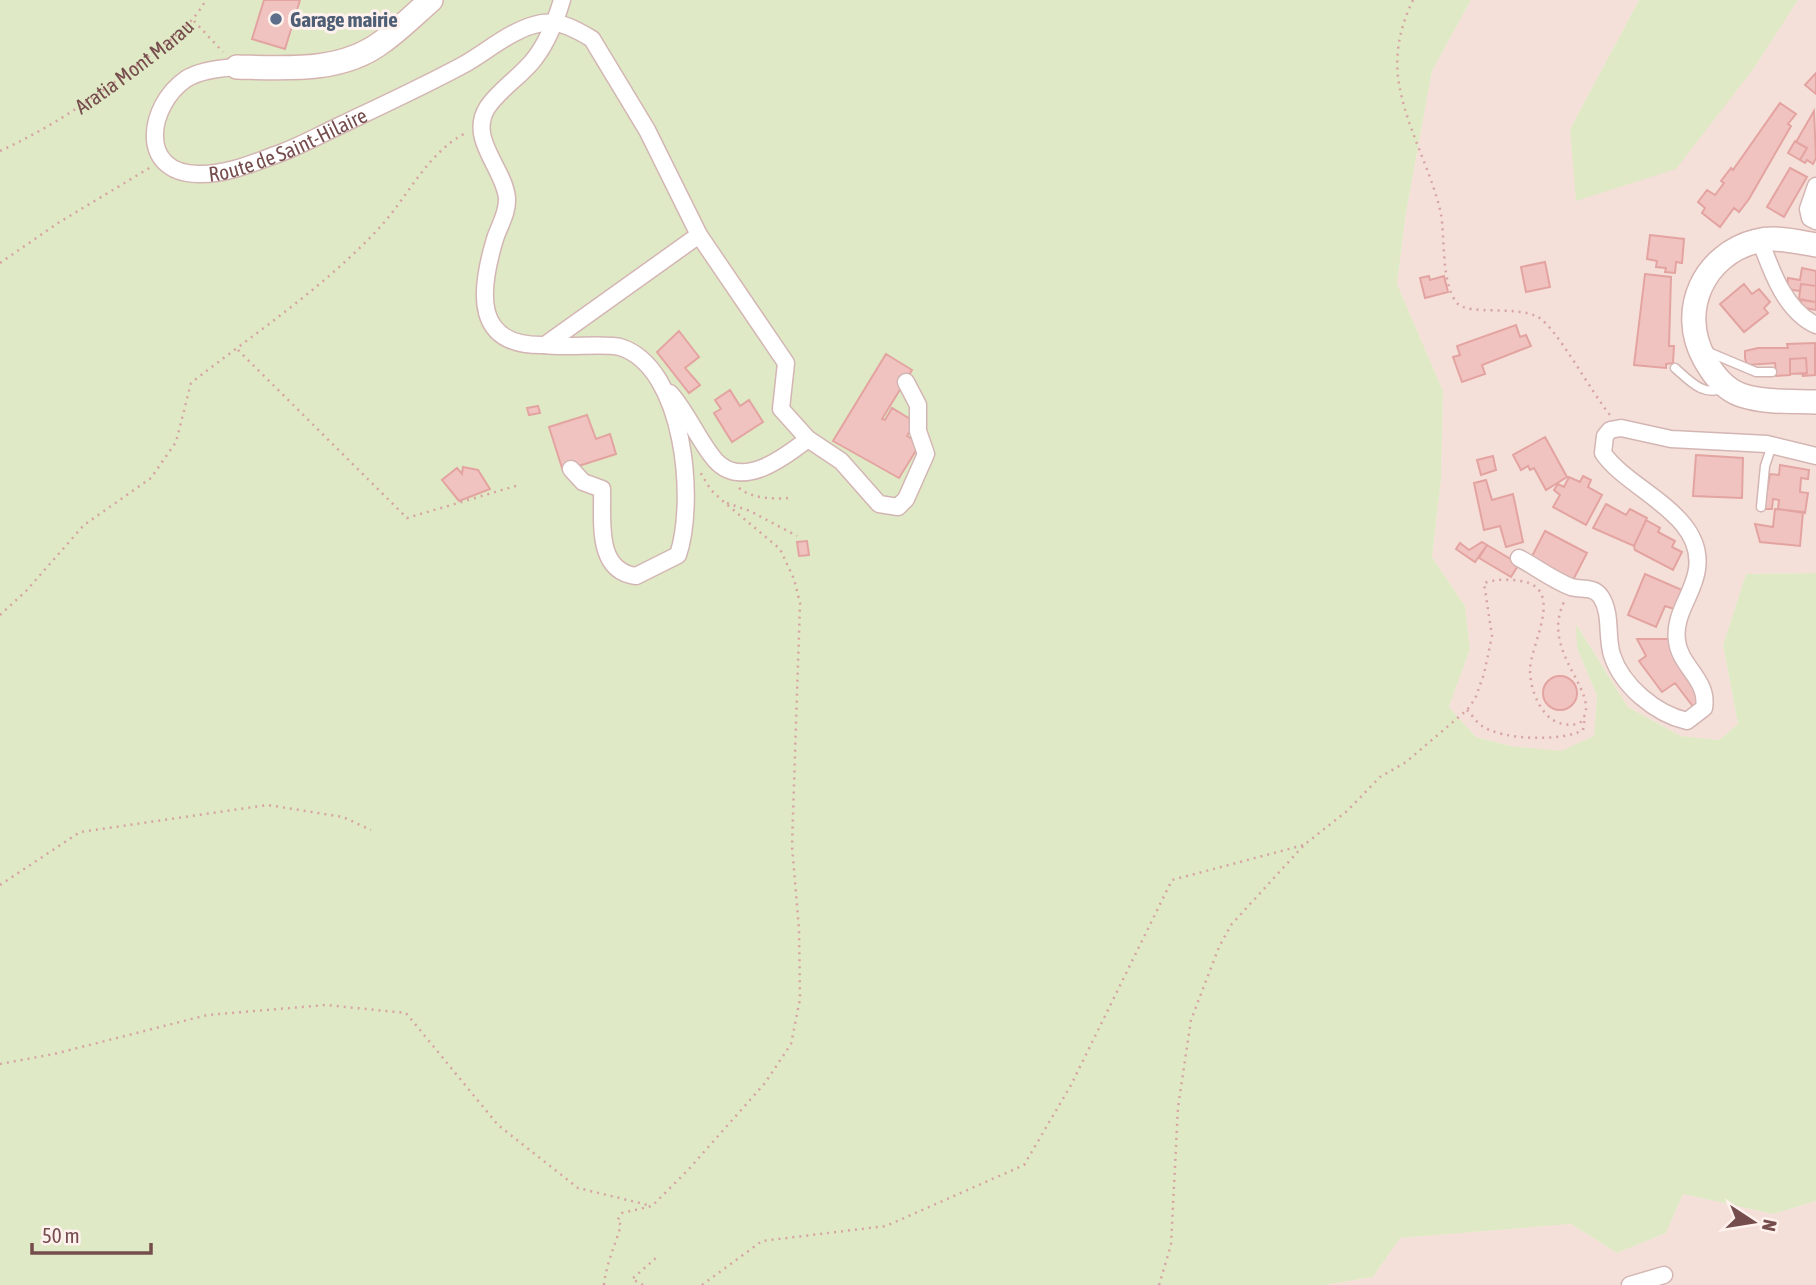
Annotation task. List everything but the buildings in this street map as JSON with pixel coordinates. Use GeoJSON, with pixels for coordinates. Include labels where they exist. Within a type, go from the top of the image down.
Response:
{"type":"FeatureCollection","features":[{"type":"Feature","properties":{"kind":"main road"},"geometry":{"type":"LineString","coordinates":[[237,67],[297,69],[341,62],[380,44],[432,0]]}},
{"type":"Feature","properties":{"kind":"main road"},"geometry":{"type":"LineString","coordinates":[[1816,245],[1760,240],[1719,261],[1697,291],[1693,307],[1699,349],[1712,373],[1728,387],[1739,395],[1755,398],[1816,402]]}},
{"type":"Feature","properties":{"kind":"street"},"geometry":{"type":"LineString","coordinates":[[562,0],[548,22],[536,57],[487,108],[481,126],[507,198],[505,214],[488,260],[484,284],[485,306],[492,326],[507,339],[521,346],[619,346],[639,356],[683,407],[717,462],[731,469],[748,472],[765,467],[808,439]]}},
{"type":"Feature","properties":{"kind":"street"},"geometry":{"type":"LineString","coordinates":[[548,22],[592,39],[647,130],[699,235],[786,363],[781,409],[808,439],[841,461],[879,504],[898,507],[906,499],[926,454],[918,431],[918,405],[906,382]]}},
{"type":"Feature","properties":{"kind":"street","name":"Route de Saint-Hilaire"},"geometry":{"type":"LineString","coordinates":[[164,161],[178,169],[204,174],[278,155],[464,64],[521,29],[548,22]]}},
{"type":"Feature","properties":{"kind":"street"},"geometry":{"type":"LineString","coordinates":[[164,161],[154,144],[154,124],[166,97],[187,78],[217,68],[237,67]]}},
{"type":"Feature","properties":{"kind":"street"},"geometry":{"type":"LineString","coordinates":[[1816,186],[1808,209],[1810,218],[1816,221]]}},
{"type":"Feature","properties":{"kind":"street"},"geometry":{"type":"LineString","coordinates":[[545,345],[699,235]]}},
{"type":"Feature","properties":{"kind":"street"},"geometry":{"type":"LineString","coordinates":[[1760,240],[1777,283],[1808,321],[1816,325]]}},
{"type":"Feature","properties":{"kind":"street"},"geometry":{"type":"LineString","coordinates":[[571,469],[583,482],[602,489],[604,542],[608,559],[615,569],[625,575],[636,576],[678,555],[683,539],[682,448],[668,397],[654,373]]}},
{"type":"Feature","properties":{"kind":"street"},"geometry":{"type":"LineString","coordinates":[[1519,558],[1575,588],[1588,588],[1600,594],[1606,608],[1611,654],[1624,679],[1670,717],[1687,720],[1704,708],[1706,697],[1703,686],[1685,665],[1678,650],[1676,635],[1679,616],[1698,569],[1696,549],[1678,519],[1612,466],[1603,453],[1605,436],[1610,430],[1621,428],[1671,439],[1772,445],[1816,456]]}},
{"type":"Feature","properties":{"kind":"street"},"geometry":{"type":"LineString","coordinates":[[1630,1285],[1664,1275]]}},
{"type":"Feature","properties":{"kind":"lane"},"geometry":{"type":"LineString","coordinates":[[1699,349],[1756,372],[1772,372]]}},
{"type":"Feature","properties":{"kind":"lane"},"geometry":{"type":"LineString","coordinates":[[1675,368],[1704,391],[1713,393],[1728,387]]}},
{"type":"Feature","properties":{"kind":"lane"},"geometry":{"type":"LineString","coordinates":[[1761,507],[1765,466],[1772,445]]}},
{"type":"Feature","properties":{"kind":"path"},"geometry":{"type":"LineString","coordinates":[[194,21],[206,0]]}},
{"type":"Feature","properties":{"kind":"path"},"geometry":{"type":"LineString","coordinates":[[1413,0],[1398,44],[1398,78],[1441,215],[1446,264],[1454,300],[1462,307],[1476,310],[1512,309],[1532,314],[1548,323],[1595,397],[1621,428]]}},
{"type":"Feature","properties":{"kind":"path","name":"Aratia Mont Marau"},"geometry":{"type":"LineString","coordinates":[[0,151],[32,137],[104,91],[194,21],[237,67]]}},
{"type":"Feature","properties":{"kind":"path"},"geometry":{"type":"LineString","coordinates":[[0,615],[26,591],[84,524],[151,478],[176,442],[191,383],[239,350],[327,277],[381,226],[441,150],[481,126]]}},
{"type":"Feature","properties":{"kind":"path"},"geometry":{"type":"LineString","coordinates":[[0,263],[66,217],[164,161]]}},
{"type":"Feature","properties":{"kind":"path"},"geometry":{"type":"LineString","coordinates":[[239,350],[407,518],[519,485]]}},
{"type":"Feature","properties":{"kind":"path"},"geometry":{"type":"LineString","coordinates":[[604,1285],[606,1265],[614,1251],[621,1225],[617,1221],[622,1213],[652,1206],[688,1170],[783,1059],[791,1044],[800,999],[799,929],[792,846],[800,603],[794,579],[780,549],[711,489],[697,466]]}},
{"type":"Feature","properties":{"kind":"path"},"geometry":{"type":"LineString","coordinates":[[724,502],[750,511],[797,536]]}},
{"type":"Feature","properties":{"kind":"path"},"geometry":{"type":"LineString","coordinates":[[1159,1285],[1171,1245],[1178,1107],[1191,1020],[1219,947],[1231,925],[1304,845],[1347,811],[1380,777],[1406,762],[1467,710],[1475,699],[1484,674],[1492,636],[1485,583],[1495,579],[1524,581],[1537,590],[1544,600],[1541,624],[1529,667],[1531,683],[1543,711],[1562,724],[1572,725],[1585,717]]}},
{"type":"Feature","properties":{"kind":"path"},"geometry":{"type":"LineString","coordinates":[[1467,710],[1482,727],[1539,740],[1573,736],[1583,730],[1584,694],[1564,659],[1558,638],[1561,609],[1575,588]]}},
{"type":"Feature","properties":{"kind":"path"},"geometry":{"type":"LineString","coordinates":[[0,885],[80,832],[268,805],[344,817],[371,831]]}},
{"type":"Feature","properties":{"kind":"path"},"geometry":{"type":"LineString","coordinates":[[702,1285],[762,1241],[886,1226],[1024,1165],[1071,1085],[1172,880],[1304,845]]}},
{"type":"Feature","properties":{"kind":"path"},"geometry":{"type":"LineString","coordinates":[[0,1064],[54,1054],[207,1015],[326,1004],[406,1013],[498,1125],[578,1188],[652,1206]]}},
{"type":"Feature","properties":{"kind":"path"},"geometry":{"type":"LineString","coordinates":[[643,1285],[632,1279],[656,1258]]}},
{"type":"Feature","properties":{"kind":"shaded area"},"geometry":{"type":"Polygon","coordinates":[[[1471,0],[1639,0],[1570,129],[1577,201],[1754,68],[1798,0],[1816,0],[1816,573],[1746,574],[1723,645],[1738,724],[1719,740],[1681,736],[1628,707],[1577,625],[1577,648],[1597,696],[1594,736],[1561,752],[1511,746],[1476,737],[1449,707],[1470,649],[1465,606],[1432,557],[1441,480],[1443,391],[1397,284],[1406,213],[1432,71],[1471,0]]]}},
{"type":"Feature","properties":{"kind":"shaded area"},"geometry":{"type":"Polygon","coordinates":[[[1683,1194],[1773,1214],[1816,1201],[1816,1285],[1324,1285],[1373,1277],[1400,1238],[1571,1224],[1617,1253],[1666,1233],[1683,1194]]]}},
{"type":"Feature","properties":{"kind":"green space"},"geometry":{"type":"Polygon","coordinates":[[[0,0],[1471,0],[1432,71],[1406,213],[1397,284],[1443,391],[1441,480],[1432,557],[1465,606],[1470,649],[1449,707],[1476,737],[1511,746],[1561,751],[1594,736],[1597,696],[1577,648],[1576,624],[1628,707],[1681,736],[1719,740],[1738,724],[1723,645],[1746,574],[1816,573],[1816,1201],[1773,1214],[1683,1194],[1666,1233],[1617,1253],[1571,1224],[1400,1238],[1373,1277],[1324,1285],[0,1285],[0,0]]]}},
{"type":"Feature","properties":{"kind":"green space"},"geometry":{"type":"Polygon","coordinates":[[[1639,0],[1798,0],[1754,68],[1676,169],[1576,201],[1570,129],[1639,0]]]}},
{"type":"Feature","properties":{"kind":"place","name":"Garage mairie"},"geometry":{"type":"Point","coordinates":[276,19]}}]}
